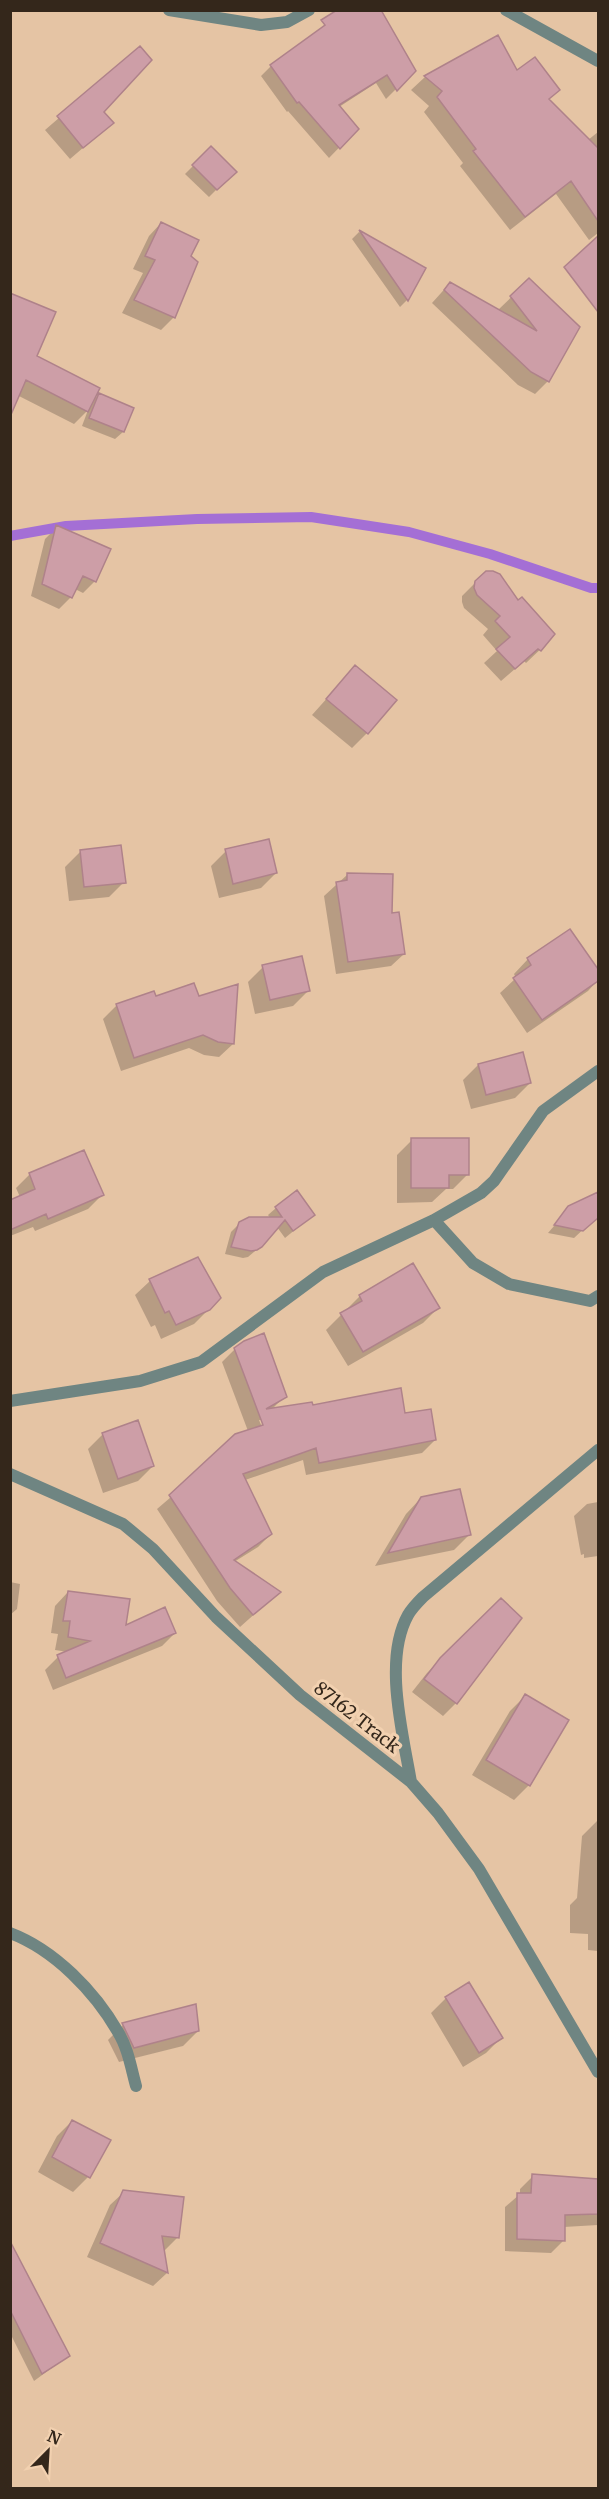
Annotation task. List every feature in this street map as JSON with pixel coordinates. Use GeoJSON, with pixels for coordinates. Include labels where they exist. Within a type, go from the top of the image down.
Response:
{"type":"FeatureCollection","features":[{"type":"Feature","properties":{"kind":"street"},"geometry":{"type":"LineString","coordinates":[[169,10],[261,25],[286,22],[309,10]]}},
{"type":"Feature","properties":{"kind":"street"},"geometry":{"type":"LineString","coordinates":[[506,10],[598,62]]}},
{"type":"Feature","properties":{"kind":"street"},"geometry":{"type":"LineString","coordinates":[[10,1401],[140,1380],[201,1362],[323,1272],[434,1220],[481,1193],[494,1181],[543,1111],[598,1071]]}},
{"type":"Feature","properties":{"kind":"street"},"geometry":{"type":"LineString","coordinates":[[434,1220],[473,1263],[509,1284],[590,1300],[598,1296]]}},
{"type":"Feature","properties":{"kind":"street"},"geometry":{"type":"LineString","coordinates":[[411,1782],[395,1690],[400,1637],[409,1615],[423,1597],[598,1450]]}},
{"type":"Feature","properties":{"kind":"street","name":"87162 Track"},"geometry":{"type":"LineString","coordinates":[[10,1474],[123,1524],[153,1549],[216,1617],[300,1695],[411,1782],[438,1813],[479,1869],[598,2072]]}},
{"type":"Feature","properties":{"kind":"street"},"geometry":{"type":"LineString","coordinates":[[10,1933],[30,1940],[61,1963],[90,1993],[118,2032],[127,2053],[136,2086]]}},
{"type":"Feature","properties":{"kind":"building"},"geometry":{"type":"Polygon","coordinates":[[[337,10],[381,10],[416,71],[397,91],[387,75],[339,105],[359,129],[340,149],[299,102],[297,103],[270,65],[325,25],[321,20],[337,10]]]}},
{"type":"Feature","properties":{"kind":"building"},"geometry":{"type":"Polygon","coordinates":[[[498,35],[517,70],[535,57],[560,90],[549,99],[598,148],[598,221],[571,181],[525,217],[473,151],[476,149],[437,97],[442,91],[424,76],[498,35]]]}},
{"type":"Feature","properties":{"kind":"building"},"geometry":{"type":"Polygon","coordinates":[[[140,46],[152,60],[104,112],[114,123],[83,148],[57,116],[140,46]]]}},
{"type":"Feature","properties":{"kind":"building"},"geometry":{"type":"Polygon","coordinates":[[[211,146],[237,172],[217,190],[192,165],[211,146]]]}},
{"type":"Feature","properties":{"kind":"building"},"geometry":{"type":"Polygon","coordinates":[[[161,222],[199,240],[191,256],[198,262],[175,318],[134,300],[155,260],[145,256],[161,222]]]}},
{"type":"Feature","properties":{"kind":"building"},"geometry":{"type":"Polygon","coordinates":[[[359,230],[426,268],[408,301],[359,230]]]}},
{"type":"Feature","properties":{"kind":"building"},"geometry":{"type":"Polygon","coordinates":[[[598,236],[598,312],[564,267],[598,236]]]}},
{"type":"Feature","properties":{"kind":"building"},"geometry":{"type":"Polygon","coordinates":[[[529,278],[580,327],[549,382],[531,372],[444,290],[450,282],[537,331],[510,296],[529,278]]]}},
{"type":"Feature","properties":{"kind":"building"},"geometry":{"type":"Polygon","coordinates":[[[10,293],[56,312],[37,356],[100,388],[88,412],[26,380],[10,417],[10,293]]]}},
{"type":"Feature","properties":{"kind":"building"},"geometry":{"type":"Polygon","coordinates":[[[99,393],[134,408],[124,432],[89,418],[99,393]]]}},
{"type":"Feature","properties":{"kind":"building"},"geometry":{"type":"Polygon","coordinates":[[[56,525],[111,549],[96,582],[83,576],[72,598],[42,584],[56,525]]]}},
{"type":"Feature","properties":{"kind":"building"},"geometry":{"type":"Polygon","coordinates":[[[486,571],[500,574],[518,600],[522,597],[555,634],[541,651],[538,649],[515,669],[496,649],[510,637],[495,621],[500,616],[477,595],[474,588],[475,581],[486,571]]]}},
{"type":"Feature","properties":{"kind":"building"},"geometry":{"type":"Polygon","coordinates":[[[355,665],[397,700],[368,734],[326,699],[355,665]]]}},
{"type":"Feature","properties":{"kind":"building"},"geometry":{"type":"Polygon","coordinates":[[[269,839],[277,873],[233,884],[225,849],[269,839]]]}},
{"type":"Feature","properties":{"kind":"building"},"geometry":{"type":"Polygon","coordinates":[[[121,845],[126,883],[84,887],[80,850],[121,845]]]}},
{"type":"Feature","properties":{"kind":"building"},"geometry":{"type":"Polygon","coordinates":[[[347,873],[393,874],[392,913],[399,912],[405,954],[348,962],[336,882],[347,880],[347,873]]]}},
{"type":"Feature","properties":{"kind":"building"},"geometry":{"type":"Polygon","coordinates":[[[570,929],[598,969],[598,981],[542,1020],[513,978],[531,965],[527,958],[570,929]]]}},
{"type":"Feature","properties":{"kind":"building"},"geometry":{"type":"Polygon","coordinates":[[[302,956],[310,991],[270,1000],[262,965],[302,956]]]}},
{"type":"Feature","properties":{"kind":"building"},"geometry":{"type":"Polygon","coordinates":[[[194,983],[199,996],[238,984],[234,1044],[218,1042],[203,1035],[134,1058],[116,1004],[154,991],[156,996],[194,983]]]}},
{"type":"Feature","properties":{"kind":"building"},"geometry":{"type":"Polygon","coordinates":[[[523,1052],[531,1083],[486,1095],[478,1064],[523,1052]]]}},
{"type":"Feature","properties":{"kind":"building"},"geometry":{"type":"Polygon","coordinates":[[[411,1138],[469,1138],[469,1175],[449,1175],[449,1188],[411,1188],[411,1138]]]}},
{"type":"Feature","properties":{"kind":"building"},"geometry":{"type":"Polygon","coordinates":[[[84,1150],[104,1195],[48,1219],[46,1214],[10,1230],[10,1200],[35,1189],[29,1173],[84,1150]]]}},
{"type":"Feature","properties":{"kind":"building"},"geometry":{"type":"Polygon","coordinates":[[[297,1190],[315,1215],[293,1231],[285,1220],[257,1250],[231,1247],[239,1222],[249,1217],[282,1217],[275,1207],[297,1190]]]}},
{"type":"Feature","properties":{"kind":"building"},"geometry":{"type":"Polygon","coordinates":[[[598,1192],[598,1218],[583,1231],[554,1225],[568,1206],[598,1192]]]}},
{"type":"Feature","properties":{"kind":"building"},"geometry":{"type":"Polygon","coordinates":[[[198,1257],[221,1298],[210,1310],[176,1325],[169,1311],[165,1313],[149,1279],[198,1257]]]}},
{"type":"Feature","properties":{"kind":"building"},"geometry":{"type":"Polygon","coordinates":[[[413,1263],[440,1308],[363,1352],[340,1313],[362,1301],[359,1295],[413,1263]]]}},
{"type":"Feature","properties":{"kind":"building"},"geometry":{"type":"Polygon","coordinates":[[[264,1333],[287,1397],[266,1409],[312,1402],[313,1405],[401,1388],[405,1413],[431,1409],[436,1440],[319,1463],[316,1448],[243,1474],[272,1534],[234,1560],[281,1592],[253,1615],[230,1588],[169,1495],[235,1434],[263,1425],[234,1348],[264,1333]]]}},
{"type":"Feature","properties":{"kind":"building"},"geometry":{"type":"Polygon","coordinates":[[[138,1420],[154,1466],[118,1479],[102,1433],[138,1420]]]}},
{"type":"Feature","properties":{"kind":"building"},"geometry":{"type":"Polygon","coordinates":[[[460,1489],[471,1535],[388,1553],[421,1497],[460,1489]]]}},
{"type":"Feature","properties":{"kind":"building"},"geometry":{"type":"Polygon","coordinates":[[[68,1591],[130,1599],[126,1625],[165,1607],[176,1633],[66,1678],[57,1655],[90,1641],[68,1637],[70,1621],[63,1621],[68,1591]]]}},
{"type":"Feature","properties":{"kind":"building"},"geometry":{"type":"Polygon","coordinates":[[[501,1598],[522,1618],[457,1704],[424,1679],[440,1658],[501,1598]]]}},
{"type":"Feature","properties":{"kind":"building"},"geometry":{"type":"Polygon","coordinates":[[[525,1694],[569,1720],[530,1786],[486,1760],[525,1694]]]}},
{"type":"Feature","properties":{"kind":"building"},"geometry":{"type":"Polygon","coordinates":[[[469,1982],[503,2038],[479,2053],[445,1997],[469,1982]]]}},
{"type":"Feature","properties":{"kind":"building"},"geometry":{"type":"Polygon","coordinates":[[[196,2004],[199,2031],[134,2048],[122,2023],[196,2004]]]}},
{"type":"Feature","properties":{"kind":"building"},"geometry":{"type":"Polygon","coordinates":[[[72,2120],[111,2140],[90,2178],[52,2157],[72,2120]]]}},
{"type":"Feature","properties":{"kind":"building"},"geometry":{"type":"Polygon","coordinates":[[[532,2174],[598,2179],[598,2214],[565,2215],[565,2241],[517,2239],[517,2193],[531,2193],[532,2174]]]}},
{"type":"Feature","properties":{"kind":"building"},"geometry":{"type":"Polygon","coordinates":[[[123,2190],[184,2197],[179,2238],[162,2236],[168,2273],[100,2243],[123,2190]]]}},
{"type":"Feature","properties":{"kind":"building"},"geometry":{"type":"Polygon","coordinates":[[[10,2241],[70,2356],[42,2374],[10,2310],[10,2241]]]}},
{"type":"Feature","properties":{"kind":"waterway"},"geometry":{"type":"LineString","coordinates":[[10,536],[66,526],[197,519],[311,517],[409,532],[490,554],[591,588],[598,588]]}}]}
